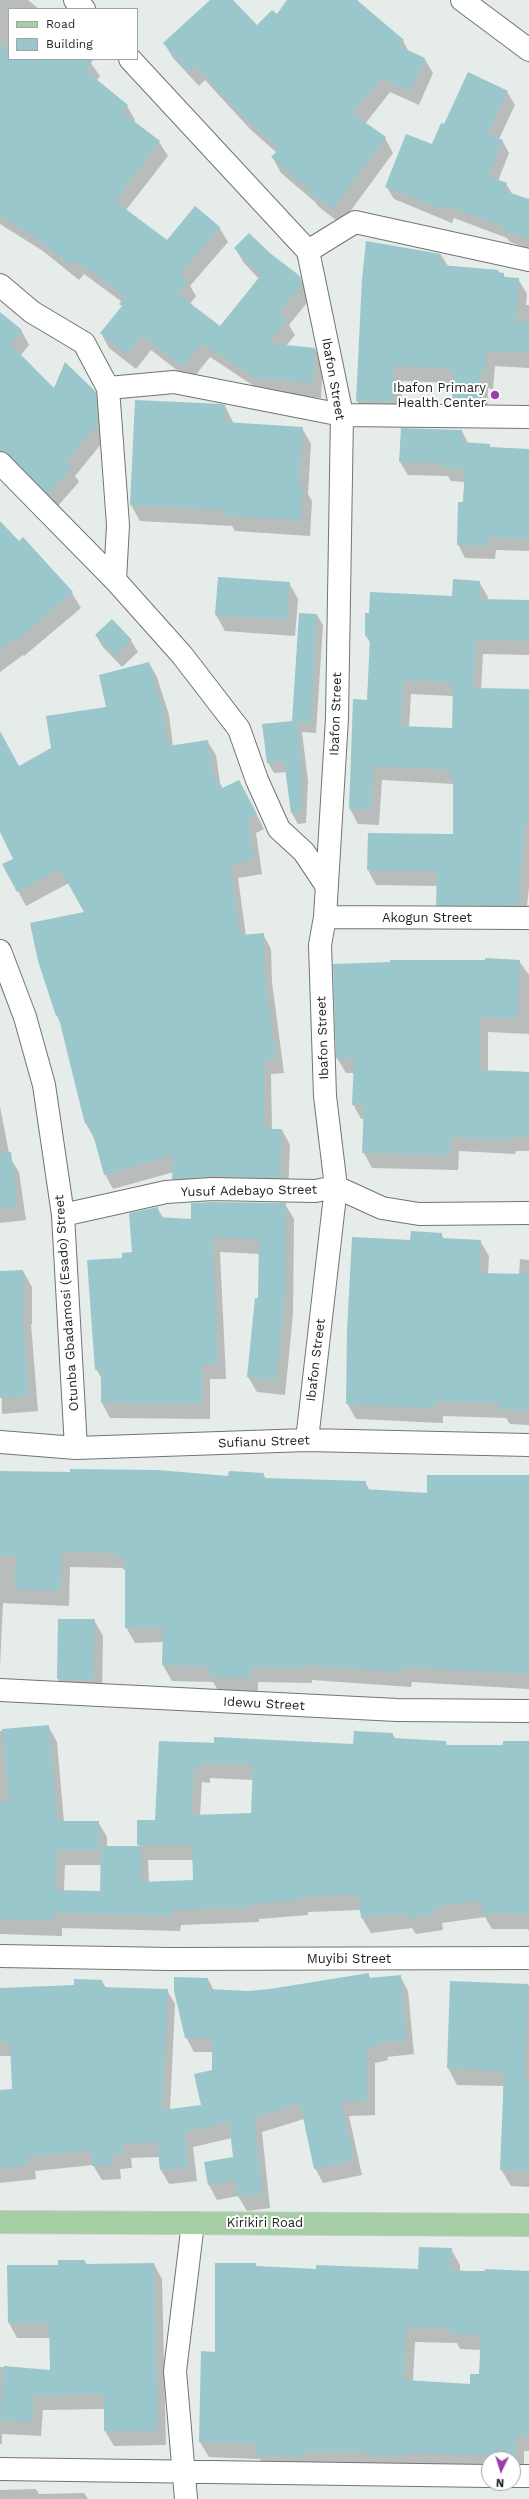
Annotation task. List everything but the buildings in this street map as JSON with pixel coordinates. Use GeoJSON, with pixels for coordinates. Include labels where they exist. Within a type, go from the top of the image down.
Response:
{"type":"FeatureCollection","features":[{"type":"Feature","properties":{"kind":"main road","name":"Kirikiri Road"},"geometry":{"type":"LineString","coordinates":[[0,2222],[529,2225]]}},
{"type":"Feature","properties":{"kind":"street"},"geometry":{"type":"LineString","coordinates":[[75,0],[83,8]]}},
{"type":"Feature","properties":{"kind":"street"},"geometry":{"type":"LineString","coordinates":[[462,0],[529,50]]}},
{"type":"Feature","properties":{"kind":"street"},"geometry":{"type":"LineString","coordinates":[[131,60],[308,252],[355,222],[529,260]]}},
{"type":"Feature","properties":{"kind":"street","name":"Ibafon Street"},"geometry":{"type":"LineString","coordinates":[[306,1440],[336,1187],[325,1096],[320,944],[325,917],[336,718],[342,415],[308,252]]}},
{"type":"Feature","properties":{"kind":"street"},"geometry":{"type":"LineString","coordinates":[[0,285],[32,312],[84,343],[108,388],[118,525],[115,580]]}},
{"type":"Feature","properties":{"kind":"street"},"geometry":{"type":"LineString","coordinates":[[108,388],[174,382],[342,415],[529,417]]}},
{"type":"Feature","properties":{"kind":"street"},"geometry":{"type":"LineString","coordinates":[[0,463],[115,580],[182,655],[239,729],[257,780],[279,829],[304,852],[326,885]]}},
{"type":"Feature","properties":{"kind":"street","name":"Akogun Street"},"geometry":{"type":"LineString","coordinates":[[325,917],[529,918]]}},
{"type":"Feature","properties":{"kind":"street","name":"Otunba Gbadamosi (Esado) Street"},"geometry":{"type":"LineString","coordinates":[[0,951],[26,1017],[44,1085],[63,1215],[76,1448]]}},
{"type":"Feature","properties":{"kind":"street","name":"Yusuf Adebayo Street"},"geometry":{"type":"LineString","coordinates":[[63,1215],[166,1192],[212,1189],[315,1191],[336,1187],[382,1208],[419,1214],[529,1213]]}},
{"type":"Feature","properties":{"kind":"street","name":"Sufianu Street"},"geometry":{"type":"LineString","coordinates":[[0,1442],[76,1448],[306,1440],[529,1445]]}},
{"type":"Feature","properties":{"kind":"street","name":"Idewu Street"},"geometry":{"type":"LineString","coordinates":[[0,1690],[397,1710],[529,1711]]}},
{"type":"Feature","properties":{"kind":"street","name":"Muyibi Street"},"geometry":{"type":"LineString","coordinates":[[0,1956],[170,1959],[529,1958]]}},
{"type":"Feature","properties":{"kind":"street"},"geometry":{"type":"LineString","coordinates":[[186,2499],[175,2371],[193,2223]]}},
{"type":"Feature","properties":{"kind":"street"},"geometry":{"type":"LineString","coordinates":[[0,2469],[184,2473],[481,2476]]}},
{"type":"Feature","properties":{"kind":"place","name":"Ibafon Primary Health Center"},"geometry":{"type":"Point","coordinates":[495,395]}}]}
